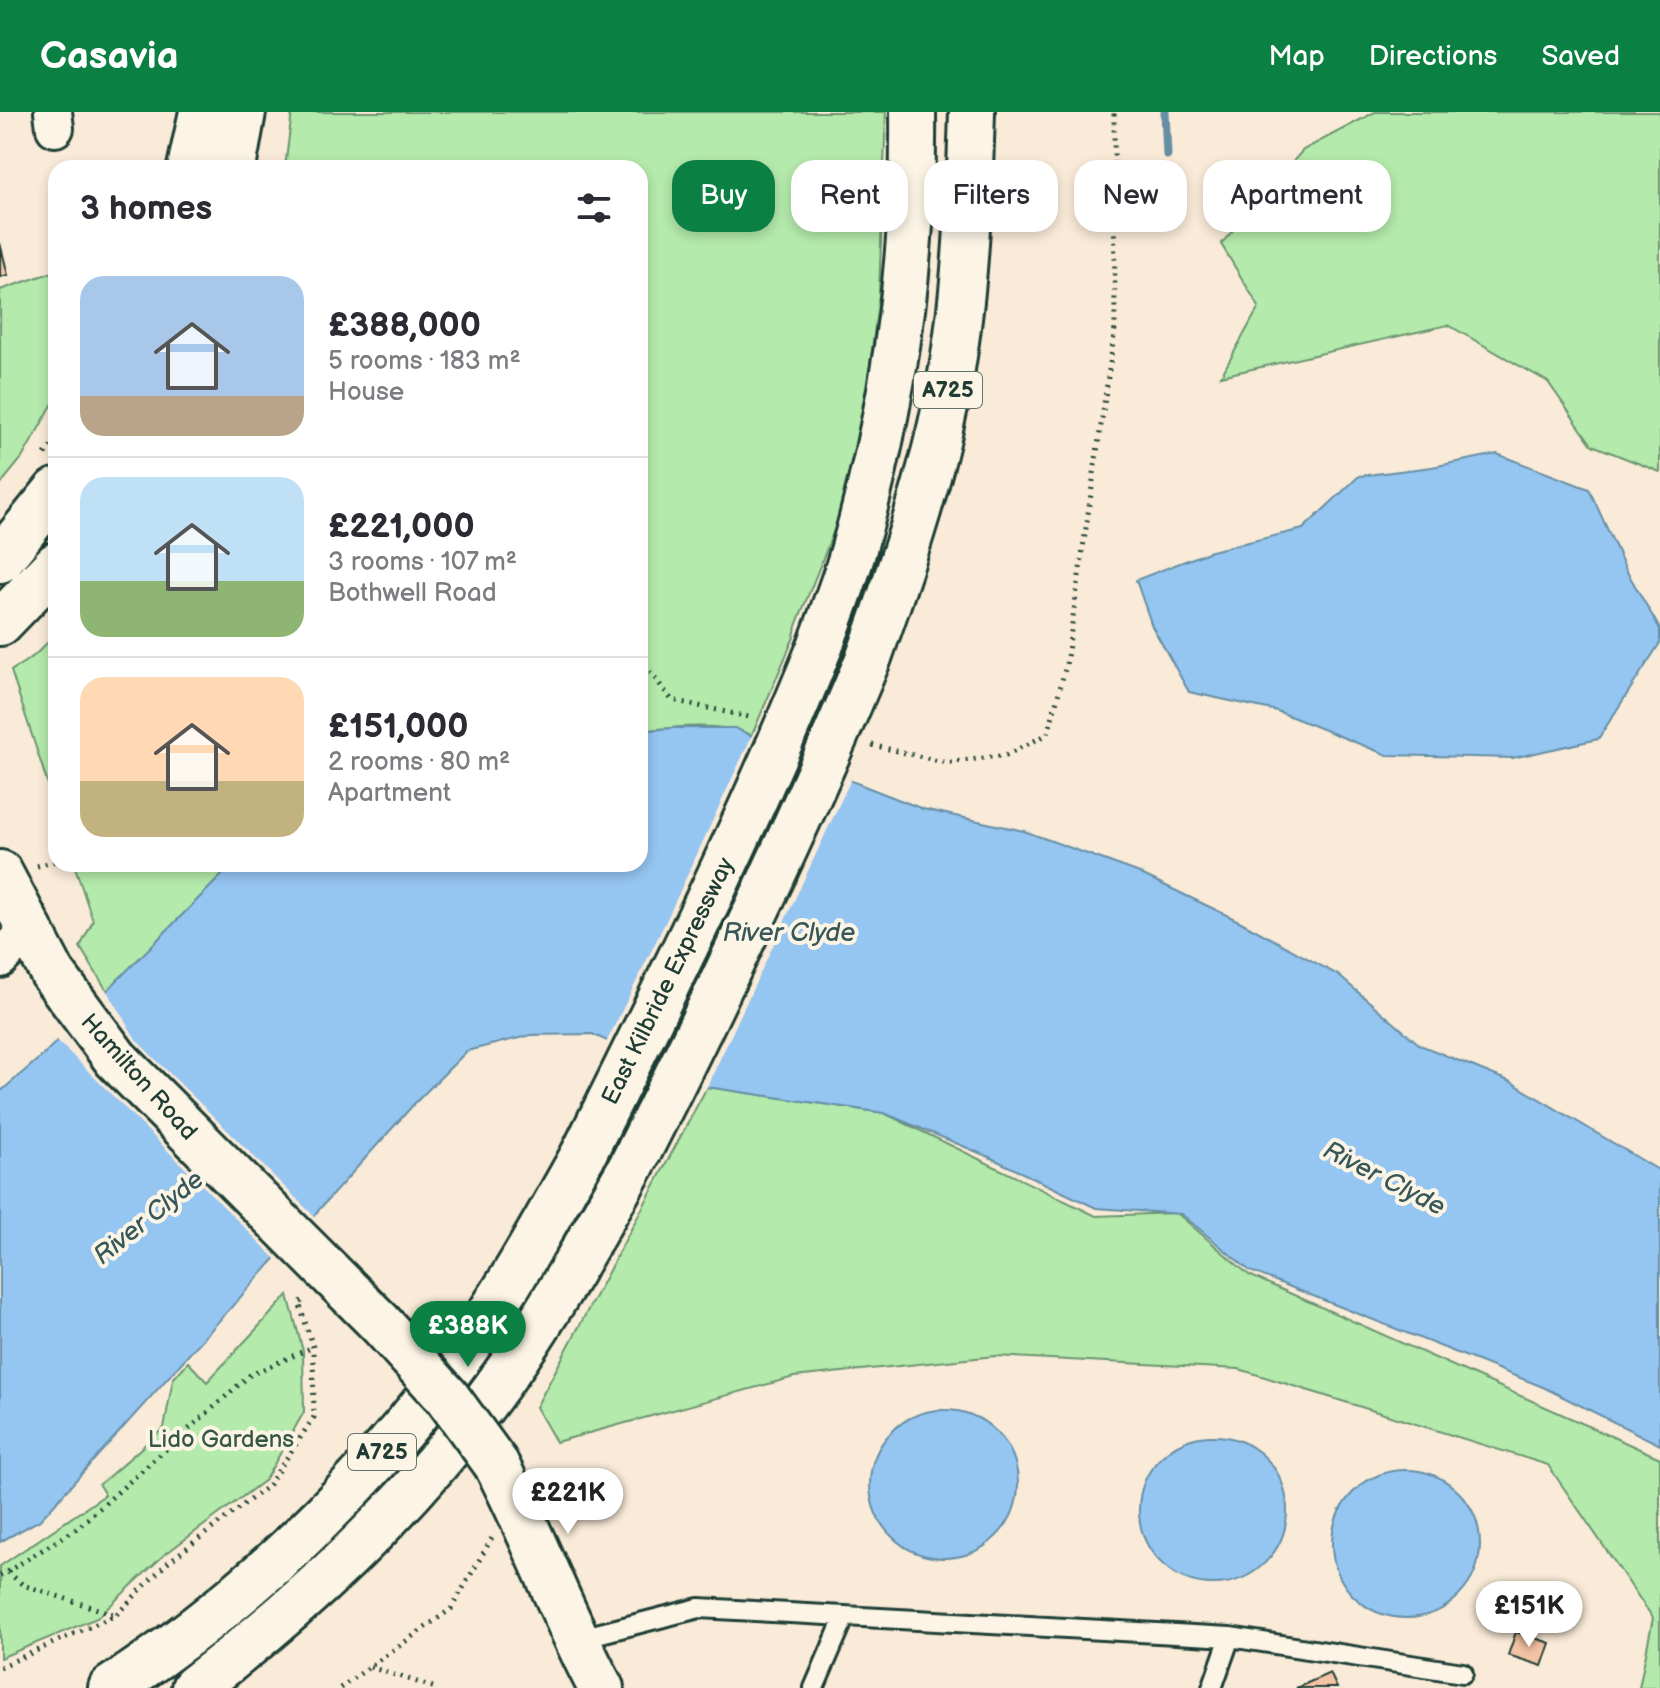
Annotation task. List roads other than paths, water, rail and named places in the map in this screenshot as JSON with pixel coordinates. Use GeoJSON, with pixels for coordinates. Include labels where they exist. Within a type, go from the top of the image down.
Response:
{"type":"FeatureCollection","features":[{"type":"Feature","properties":{"kind":"main road"},"geometry":{"type":"LineString","coordinates":[[192,160],[202,112]]}},
{"type":"Feature","properties":{"kind":"main road"},"geometry":{"type":"LineString","coordinates":[[234,160],[243,112]]}},
{"type":"Feature","properties":{"kind":"main road","name":"East Kilbride Expressway"},"geometry":{"type":"LineString","coordinates":[[111,1688],[206,1620],[258,1577],[364,1473],[409,1422],[472,1340],[583,1155],[721,877],[821,644],[856,541],[875,468],[892,382],[911,215],[913,112]]}},
{"type":"Feature","properties":{"kind":"main road","name":"East Kilbride Expressway"},"geometry":{"type":"LineString","coordinates":[[194,1688],[315,1590],[374,1533],[481,1408],[561,1291],[631,1167],[699,1031],[819,778],[869,657],[915,528],[946,400],[958,325],[968,240],[972,112]]}},
{"type":"Feature","properties":{"kind":"main road"},"geometry":{"type":"LineString","coordinates":[[0,560],[48,501]]}},
{"type":"Feature","properties":{"kind":"main road"},"geometry":{"type":"LineString","coordinates":[[0,623],[48,573]]}},
{"type":"Feature","properties":{"kind":"main road","name":"Hamilton Road"},"geometry":{"type":"LineString","coordinates":[[0,873],[14,944],[53,974],[116,1059],[315,1281],[380,1323],[447,1397],[496,1464],[518,1506],[575,1639]]}},
{"type":"Feature","properties":{"kind":"main road"},"geometry":{"type":"LineString","coordinates":[[575,1639],[583,1688]]}},
{"type":"Feature","properties":{"kind":"main road"},"geometry":{"type":"LineString","coordinates":[[575,1639],[601,1688]]}},
{"type":"Feature","properties":{"kind":"lane"},"geometry":{"type":"LineString","coordinates":[[575,1639],[699,1608],[1230,1637],[1463,1673]]}},
{"type":"Feature","properties":{"kind":"lane"},"geometry":{"type":"LineString","coordinates":[[814,1688],[845,1616]]}},
{"type":"Feature","properties":{"kind":"lane"},"geometry":{"type":"LineString","coordinates":[[1212,1688],[1230,1637]]}},
{"type":"Feature","properties":{"kind":"water"},"geometry":{"type":"Polygon","coordinates":[[[1497,454],[1589,489],[1626,570],[1660,629],[1660,643],[1598,739],[1513,758],[1387,755],[1277,711],[1189,692],[1152,626],[1136,580],[1211,551],[1303,529],[1359,476],[1432,467],[1497,454]]]}},
{"type":"Feature","properties":{"kind":"water","name":"River Clyde"},"geometry":{"type":"Polygon","coordinates":[[[735,728],[831,773],[923,809],[1024,831],[1137,872],[1241,922],[1338,975],[1420,1045],[1511,1082],[1660,1171],[1660,1445],[1543,1387],[1250,1271],[1181,1214],[1096,1208],[989,1157],[884,1113],[707,1087],[592,1034],[531,1035],[467,1051],[414,1104],[40,1520],[0,1542],[0,1092],[43,1055],[225,872],[648,872],[648,730],[735,728]]]}},
{"type":"Feature","properties":{"kind":"water"},"geometry":{"type":"Polygon","coordinates":[[[944,1410],[972,1415],[997,1431],[1013,1456],[1018,1484],[1013,1512],[997,1537],[972,1553],[944,1558],[916,1553],[891,1537],[875,1512],[870,1484],[875,1456],[891,1431],[916,1415],[944,1410]]]}},
{"type":"Feature","properties":{"kind":"water"},"geometry":{"type":"Polygon","coordinates":[[[1213,1436],[1241,1441],[1266,1457],[1282,1482],[1287,1510],[1282,1538],[1266,1563],[1241,1579],[1213,1584],[1185,1579],[1160,1563],[1144,1538],[1139,1510],[1144,1482],[1160,1457],[1185,1441],[1213,1436]]]}},
{"type":"Feature","properties":{"kind":"water"},"geometry":{"type":"Polygon","coordinates":[[[1406,1470],[1434,1475],[1459,1491],[1475,1516],[1480,1544],[1475,1572],[1459,1597],[1434,1613],[1406,1618],[1378,1613],[1353,1597],[1337,1572],[1332,1544],[1337,1516],[1353,1491],[1378,1475],[1406,1470]]]}},
{"type":"Feature","properties":{"kind":"waterway"},"geometry":{"type":"LineString","coordinates":[[1165,112],[1167,155]]}},
{"type":"Feature","properties":{"kind":"park label","name":"Lido Gardens"},"geometry":{"type":"Point","coordinates":[221,1439]}}]}
